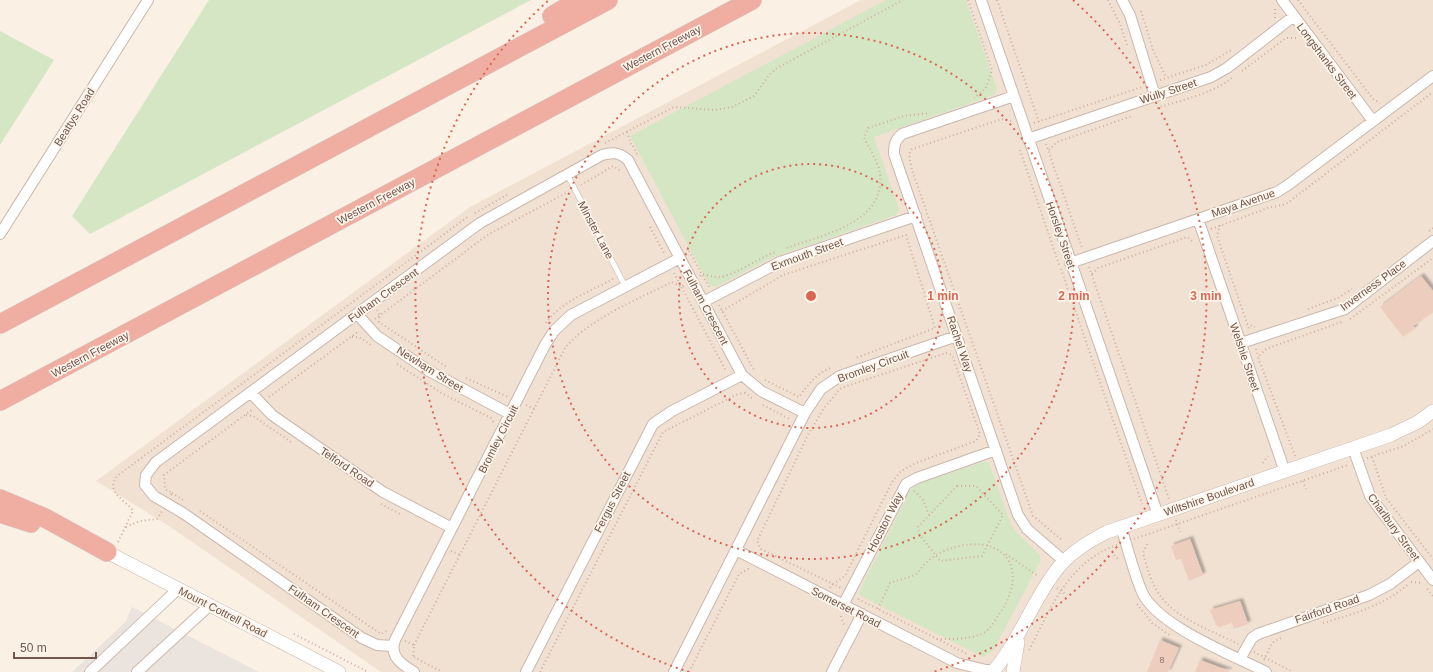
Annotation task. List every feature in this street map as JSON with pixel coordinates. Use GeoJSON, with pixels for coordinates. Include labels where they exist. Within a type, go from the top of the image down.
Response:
{"type":"FeatureCollection","features":[{"type":"Feature","properties":{"kind":"highway"},"geometry":{"type":"LineString","coordinates":[[403,109],[579,0]]}},
{"type":"Feature","properties":{"kind":"highway"},"geometry":{"type":"LineString","coordinates":[[0,324],[217,210],[608,0]]}},
{"type":"Feature","properties":{"kind":"highway","name":"Western Freeway"},"geometry":{"type":"LineString","coordinates":[[0,401],[207,292],[752,0]]}},
{"type":"Feature","properties":{"kind":"highway"},"geometry":{"type":"LineString","coordinates":[[0,411],[97,359],[207,292]]}},
{"type":"Feature","properties":{"kind":"highway"},"geometry":{"type":"LineString","coordinates":[[0,499],[51,521],[107,552]]}},
{"type":"Feature","properties":{"kind":"highway"},"geometry":{"type":"LineString","coordinates":[[0,513],[46,527],[107,552]]}},
{"type":"Feature","properties":{"kind":"street","name":"Beattys Road"},"geometry":{"type":"LineString","coordinates":[[0,234],[148,0]]}},
{"type":"Feature","properties":{"kind":"street","name":"Horsley Street"},"geometry":{"type":"LineString","coordinates":[[981,0],[1070,263],[1158,515]]}},
{"type":"Feature","properties":{"kind":"street"},"geometry":{"type":"LineString","coordinates":[[1122,0],[1130,15],[1155,96]]}},
{"type":"Feature","properties":{"kind":"street","name":"Longshanks Street"},"geometry":{"type":"LineString","coordinates":[[1282,0],[1370,117]]}},
{"type":"Feature","properties":{"kind":"street","name":"Wully Street"},"geometry":{"type":"LineString","coordinates":[[1028,139],[1211,77],[1227,68],[1294,16]]}},
{"type":"Feature","properties":{"kind":"street","name":"Maya Avenue"},"geometry":{"type":"LineString","coordinates":[[1070,263],[1277,192],[1370,117],[1433,76]]}},
{"type":"Feature","properties":{"kind":"street","name":"Rachel Way"},"geometry":{"type":"LineString","coordinates":[[1014,96],[910,131],[897,138],[894,145],[894,154],[1022,523],[1064,561]]}},
{"type":"Feature","properties":{"kind":"street","name":"Fulham Crescent"},"geometry":{"type":"LineString","coordinates":[[395,642],[377,645],[362,638],[154,496],[145,485],[146,475],[152,466],[480,223],[567,174],[602,155],[610,153],[623,155],[628,160],[692,280],[738,377],[805,414]]}},
{"type":"Feature","properties":{"kind":"street","name":"Exmouth Street"},"geometry":{"type":"LineString","coordinates":[[703,302],[780,262],[916,216]]}},
{"type":"Feature","properties":{"kind":"street","name":"Welshie Street"},"geometry":{"type":"LineString","coordinates":[[1198,219],[1285,472]]}},
{"type":"Feature","properties":{"kind":"street","name":"Inverness Place"},"geometry":{"type":"LineString","coordinates":[[1241,343],[1345,309],[1433,242]]}},
{"type":"Feature","properties":{"kind":"street","name":"Bromley Circuit"},"geometry":{"type":"LineString","coordinates":[[395,642],[545,345],[563,322],[572,315],[680,258]]}},
{"type":"Feature","properties":{"kind":"street","name":"Newham Street"},"geometry":{"type":"LineString","coordinates":[[357,314],[378,336],[428,371],[510,414]]}},
{"type":"Feature","properties":{"kind":"street","name":"Bromley Circuit"},"geometry":{"type":"LineString","coordinates":[[674,672],[805,414],[821,389],[840,376],[957,336]]}},
{"type":"Feature","properties":{"kind":"street","name":"Fergus Street"},"geometry":{"type":"LineString","coordinates":[[526,672],[653,424],[672,411],[738,377]]}},
{"type":"Feature","properties":{"kind":"street","name":"Telford Road"},"geometry":{"type":"LineString","coordinates":[[252,393],[260,404],[272,415],[391,497],[452,528]]}},
{"type":"Feature","properties":{"kind":"street","name":"Wiltshire Boulevard"},"geometry":{"type":"LineString","coordinates":[[993,670],[1022,629],[1047,582],[1064,561],[1092,539],[1121,527],[1285,472],[1406,429],[1433,411]]}},
{"type":"Feature","properties":{"kind":"street","name":"Charlbury Street"},"geometry":{"type":"LineString","coordinates":[[1353,448],[1370,496],[1433,580]]}},
{"type":"Feature","properties":{"kind":"street","name":"Hocston Way"},"geometry":{"type":"LineString","coordinates":[[843,605],[906,484],[917,478],[996,450]]}},
{"type":"Feature","properties":{"kind":"street"},"geometry":{"type":"LineString","coordinates":[[1121,527],[1142,593],[1158,613],[1180,629],[1263,670]]}},
{"type":"Feature","properties":{"kind":"street","name":"Somerset Road"},"geometry":{"type":"LineString","coordinates":[[736,550],[957,663],[968,672]]}},
{"type":"Feature","properties":{"kind":"street","name":"Mount Cottrell Road"},"geometry":{"type":"LineString","coordinates":[[107,552],[339,672]]}},
{"type":"Feature","properties":{"kind":"street","name":"Fairford Road"},"geometry":{"type":"LineString","coordinates":[[1240,659],[1252,638],[1271,628],[1379,590],[1390,584],[1419,562]]}},
{"type":"Feature","properties":{"kind":"street"},"geometry":{"type":"LineString","coordinates":[[90,672],[178,589]]}},
{"type":"Feature","properties":{"kind":"street"},"geometry":{"type":"LineString","coordinates":[[137,672],[209,606]]}},
{"type":"Feature","properties":{"kind":"street"},"geometry":{"type":"LineString","coordinates":[[832,672],[862,614]]}},
{"type":"Feature","properties":{"kind":"street","name":"Wiltshire Boulevard"},"geometry":{"type":"LineString","coordinates":[[1013,672],[1014,658],[1022,629]]}},
{"type":"Feature","properties":{"kind":"street"},"geometry":{"type":"LineString","coordinates":[[395,642],[393,652],[398,660],[411,670]]}},
{"type":"Feature","properties":{"kind":"street","name":"Somerset Road"},"geometry":{"type":"LineString","coordinates":[[957,663],[986,670],[993,670]]}},
{"type":"Feature","properties":{"kind":"street"},"geometry":{"type":"LineString","coordinates":[[993,670],[1005,669],[1009,672]]}},
{"type":"Feature","properties":{"kind":"lane","name":"Minster Lane"},"geometry":{"type":"LineString","coordinates":[[567,174],[626,286]]}},
{"type":"Feature","properties":{"kind":"path"},"geometry":{"type":"LineString","coordinates":[[968,0],[992,70],[986,88],[970,101]]}},
{"type":"Feature","properties":{"kind":"path"},"geometry":{"type":"LineString","coordinates":[[1108,0],[1120,24],[1127,46]]}},
{"type":"Feature","properties":{"kind":"path"},"geometry":{"type":"LineString","coordinates":[[1298,0],[1373,99],[1380,103]]}},
{"type":"Feature","properties":{"kind":"path"},"geometry":{"type":"LineString","coordinates":[[1140,10],[1154,50],[1166,77]]}},
{"type":"Feature","properties":{"kind":"path"},"geometry":{"type":"LineString","coordinates":[[1240,72],[1286,38],[1296,37],[1301,44]]}},
{"type":"Feature","properties":{"kind":"path"},"geometry":{"type":"LineString","coordinates":[[1153,109],[1200,94],[1224,84],[1235,76]]}},
{"type":"Feature","properties":{"kind":"path"},"geometry":{"type":"LineString","coordinates":[[1139,81],[1141,88]]}},
{"type":"Feature","properties":{"kind":"path"},"geometry":{"type":"LineString","coordinates":[[1370,117],[1380,103],[1386,99]]}},
{"type":"Feature","properties":{"kind":"path"},"geometry":{"type":"LineString","coordinates":[[782,249],[855,222],[870,209],[879,197],[880,174],[864,138],[868,128],[904,116],[934,112]]}},
{"type":"Feature","properties":{"kind":"path"},"geometry":{"type":"LineString","coordinates":[[1048,150],[1057,142],[1139,113]]}},
{"type":"Feature","properties":{"kind":"path"},"geometry":{"type":"LineString","coordinates":[[1012,125],[1010,119],[1002,119],[912,148],[909,154],[912,170],[1033,516],[1062,540]]}},
{"type":"Feature","properties":{"kind":"path"},"geometry":{"type":"LineString","coordinates":[[627,132],[640,159]]}},
{"type":"Feature","properties":{"kind":"path"},"geometry":{"type":"LineString","coordinates":[[1019,145],[1142,504]]}},
{"type":"Feature","properties":{"kind":"path"},"geometry":{"type":"LineString","coordinates":[[623,155],[633,146]]}},
{"type":"Feature","properties":{"kind":"path"},"geometry":{"type":"LineString","coordinates":[[185,501],[165,489],[164,475],[489,234],[613,166],[620,170],[624,177]]}},
{"type":"Feature","properties":{"kind":"path"},"geometry":{"type":"LineString","coordinates":[[1220,225],[1217,236],[1258,357],[1294,452]]}},
{"type":"Feature","properties":{"kind":"path"},"geometry":{"type":"LineString","coordinates":[[650,226],[726,371],[738,377],[746,393],[756,401]]}},
{"type":"Feature","properties":{"kind":"path"},"geometry":{"type":"LineString","coordinates":[[1427,233],[1433,228]]}},
{"type":"Feature","properties":{"kind":"path"},"geometry":{"type":"LineString","coordinates":[[722,311],[783,275],[906,235],[935,328],[854,359]]}},
{"type":"Feature","properties":{"kind":"path"},"geometry":{"type":"LineString","coordinates":[[1092,275],[1098,268],[1187,237],[1194,242],[1197,249]]}},
{"type":"Feature","properties":{"kind":"path"},"geometry":{"type":"LineString","coordinates":[[687,247],[757,376]]}},
{"type":"Feature","properties":{"kind":"path"},"geometry":{"type":"LineString","coordinates":[[682,287],[702,274],[718,277],[733,274],[761,257],[775,252]]}},
{"type":"Feature","properties":{"kind":"path"},"geometry":{"type":"LineString","coordinates":[[658,257],[664,254]]}},
{"type":"Feature","properties":{"kind":"path"},"geometry":{"type":"LineString","coordinates":[[1258,357],[1266,349],[1352,318],[1433,258]]}},
{"type":"Feature","properties":{"kind":"path"},"geometry":{"type":"LineString","coordinates":[[545,324],[550,317],[563,306],[620,276]]}},
{"type":"Feature","properties":{"kind":"path"},"geometry":{"type":"LineString","coordinates":[[411,670],[414,657],[414,645],[535,410],[565,348],[579,332],[672,282],[682,287]]}},
{"type":"Feature","properties":{"kind":"path"},"geometry":{"type":"LineString","coordinates":[[1301,312],[1338,298],[1357,286]]}},
{"type":"Feature","properties":{"kind":"path"},"geometry":{"type":"LineString","coordinates":[[373,302],[380,315],[380,322],[450,369]]}},
{"type":"Feature","properties":{"kind":"path"},"geometry":{"type":"LineString","coordinates":[[1247,324],[1257,328]]}},
{"type":"Feature","properties":{"kind":"path"},"geometry":{"type":"LineString","coordinates":[[946,353],[952,355],[980,434],[976,441],[916,463],[901,471],[892,482],[845,576],[833,584],[761,549],[757,541],[808,435],[824,408],[841,388],[946,353]]}},
{"type":"Feature","properties":{"kind":"path"},"geometry":{"type":"LineString","coordinates":[[763,405],[790,420],[799,397],[810,381],[825,370],[840,365]]}},
{"type":"Feature","properties":{"kind":"path"},"geometry":{"type":"LineString","coordinates":[[463,376],[535,410]]}},
{"type":"Feature","properties":{"kind":"path"},"geometry":{"type":"LineString","coordinates":[[764,379],[799,397]]}},
{"type":"Feature","properties":{"kind":"path"},"geometry":{"type":"LineString","coordinates":[[491,428],[510,390]]}},
{"type":"Feature","properties":{"kind":"path"},"geometry":{"type":"LineString","coordinates":[[540,672],[663,432],[738,394],[746,393]]}},
{"type":"Feature","properties":{"kind":"path"},"geometry":{"type":"LineString","coordinates":[[1028,653],[1060,591],[1072,575],[1086,561],[1104,550],[1404,446],[1433,429]]}},
{"type":"Feature","properties":{"kind":"path"},"geometry":{"type":"LineString","coordinates":[[1368,443],[1386,498],[1433,559]]}},
{"type":"Feature","properties":{"kind":"path"},"geometry":{"type":"LineString","coordinates":[[1263,463],[1268,456],[1266,448]]}},
{"type":"Feature","properties":{"kind":"path"},"geometry":{"type":"LineString","coordinates":[[906,484],[923,500],[928,515]]}},
{"type":"Feature","properties":{"kind":"path"},"geometry":{"type":"LineString","coordinates":[[975,486],[1003,516],[987,546],[980,557],[940,561],[935,556],[919,531],[919,525],[954,488],[975,486]]}},
{"type":"Feature","properties":{"kind":"path"},"geometry":{"type":"LineString","coordinates":[[125,528],[140,521],[157,519],[172,493]]}},
{"type":"Feature","properties":{"kind":"path"},"geometry":{"type":"LineString","coordinates":[[197,509],[381,634],[386,632],[388,629]]}},
{"type":"Feature","properties":{"kind":"path"},"geometry":{"type":"LineString","coordinates":[[1147,544],[1143,553],[1150,575],[1161,597],[1171,608],[1293,672]]}},
{"type":"Feature","properties":{"kind":"path"},"geometry":{"type":"LineString","coordinates":[[878,609],[890,583],[915,575],[935,556],[954,548],[981,545],[1013,557],[1067,595]]}},
{"type":"Feature","properties":{"kind":"path"},"geometry":{"type":"LineString","coordinates":[[937,639],[970,637],[984,632],[992,624],[1006,603],[1013,582],[1010,563],[1003,553]]}},
{"type":"Feature","properties":{"kind":"path"},"geometry":{"type":"LineString","coordinates":[[689,672],[739,574],[748,569],[755,572]]}},
{"type":"Feature","properties":{"kind":"path"},"geometry":{"type":"LineString","coordinates":[[1317,625],[1373,607],[1396,595],[1411,582],[1423,583],[1433,596]]}},
{"type":"Feature","properties":{"kind":"path"},"geometry":{"type":"LineString","coordinates":[[849,594],[969,654]]}},
{"type":"Feature","properties":{"kind":"path"},"geometry":{"type":"LineString","coordinates":[[834,612],[841,616],[845,625],[841,632]]}},
{"type":"Feature","properties":{"kind":"path"},"geometry":{"type":"LineString","coordinates":[[386,632],[395,642],[414,645]]}},
{"type":"Feature","properties":{"kind":"path"},"geometry":{"type":"LineString","coordinates":[[1263,670],[1265,658],[1272,643],[1285,636]]}},
{"type":"Feature","properties":{"kind":"path"},"geometry":{"type":"LineString","coordinates":[[414,657],[442,672]]}},
{"type":"Feature","properties":{"kind":"shaded area"},"geometry":{"type":"Polygon","coordinates":[[[861,0],[1433,0],[1433,672],[381,672],[169,526],[96,481],[470,207],[861,0]]]}},
{"type":"Feature","properties":{"kind":"shaded area"},"geometry":{"type":"Polygon","coordinates":[[[132,607],[259,672],[72,672],[126,621],[132,607]]]}},
{"type":"Feature","properties":{"kind":"green space"},"geometry":{"type":"Polygon","coordinates":[[[209,0],[531,0],[90,234],[72,216],[209,0]]]}},
{"type":"Feature","properties":{"kind":"green space"},"geometry":{"type":"Polygon","coordinates":[[[886,0],[966,0],[997,89],[994,95],[874,137],[899,209],[896,215],[769,259],[716,287],[709,285],[630,136],[886,0]]]}},
{"type":"Feature","properties":{"kind":"green space"},"geometry":{"type":"Polygon","coordinates":[[[0,31],[54,60],[0,145],[0,31]]]}},
{"type":"Feature","properties":{"kind":"green space"},"geometry":{"type":"Polygon","coordinates":[[[986,461],[989,463],[1011,524],[1017,533],[1040,555],[1040,562],[993,651],[983,657],[859,595],[860,590],[910,490],[921,482],[986,461]]]}},
{"type":"Feature","properties":{"kind":"building"},"geometry":{"type":"Polygon","coordinates":[[[1421,276],[1433,291],[1433,312],[1413,326],[1415,328],[1403,337],[1380,307],[1421,276]]]}},
{"type":"Feature","properties":{"kind":"building"},"geometry":{"type":"Polygon","coordinates":[[[1190,539],[1203,575],[1189,581],[1181,559],[1176,560],[1171,546],[1190,539]]]}},
{"type":"Feature","properties":{"kind":"building"},"geometry":{"type":"Polygon","coordinates":[[[1240,601],[1248,624],[1234,629],[1232,623],[1219,627],[1216,625],[1210,610],[1240,601]]]}},
{"type":"Feature","properties":{"kind":"building"},"geometry":{"type":"Polygon","coordinates":[[[1160,640],[1179,648],[1168,672],[1147,672],[1160,640]]]}},
{"type":"Feature","properties":{"kind":"building"},"geometry":{"type":"Polygon","coordinates":[[[1200,660],[1229,671],[1229,672],[1195,672],[1200,660]]]}}]}
